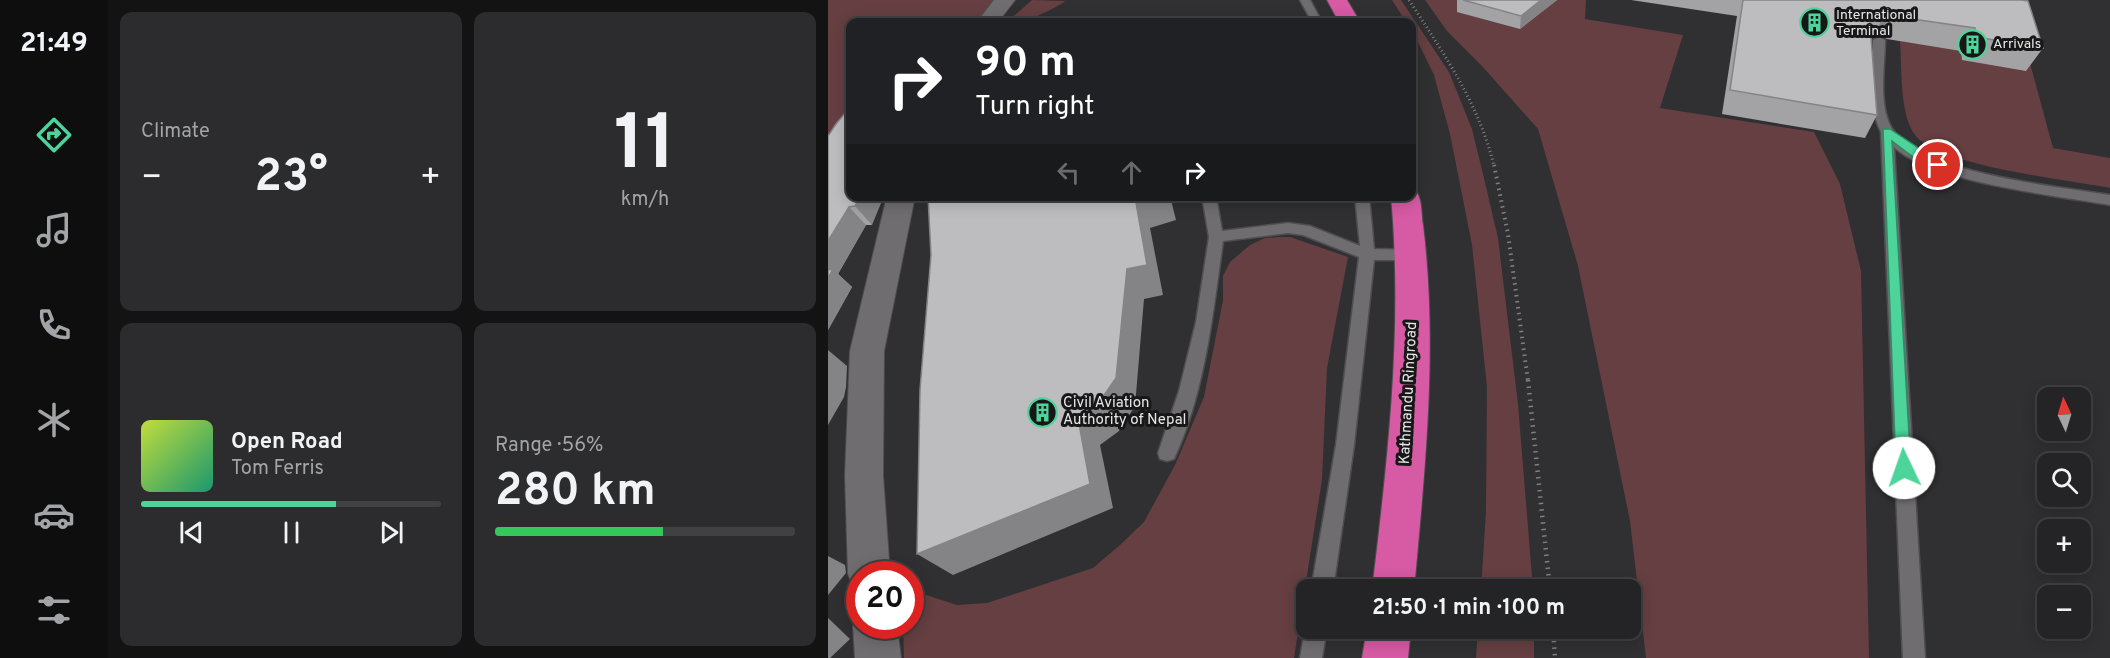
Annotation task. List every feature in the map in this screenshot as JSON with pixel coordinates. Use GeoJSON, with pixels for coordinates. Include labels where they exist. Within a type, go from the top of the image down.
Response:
{"type":"FeatureCollection","features":[{"type":"Feature","properties":{"kind":"highway"},"geometry":{"type":"LineString","coordinates":[[1337,0],[1347,18]]}},
{"type":"Feature","properties":{"kind":"highway","name":"Kathmandu Ringroad"},"geometry":{"type":"LineString","coordinates":[[1394,579],[1406,471],[1413,304],[1405,201]]}},
{"type":"Feature","properties":{"kind":"highway"},"geometry":{"type":"LineString","coordinates":[[1385,658],[1388,639]]}},
{"type":"Feature","properties":{"kind":"street"},"geometry":{"type":"LineString","coordinates":[[990,18],[1005,0]]}},
{"type":"Feature","properties":{"kind":"street"},"geometry":{"type":"LineString","coordinates":[[868,561],[864,475],[867,351],[900,201]]}},
{"type":"Feature","properties":{"kind":"street"},"geometry":{"type":"LineString","coordinates":[[876,639],[878,658]]}},
{"type":"Feature","properties":{"kind":"lane"},"geometry":{"type":"LineString","coordinates":[[1305,0],[1315,18]]}},
{"type":"Feature","properties":{"kind":"lane"},"geometry":{"type":"LineString","coordinates":[[1879,40],[1880,114],[1887,132],[1914,658]]}},
{"type":"Feature","properties":{"kind":"lane"},"geometry":{"type":"LineString","coordinates":[[1887,132],[1925,160],[1952,170],[2110,200]]}},
{"type":"Feature","properties":{"kind":"lane"},"geometry":{"type":"LineString","coordinates":[[1167,453],[1188,391],[1204,322],[1216,237],[1210,201]]}},
{"type":"Feature","properties":{"kind":"lane"},"geometry":{"type":"LineString","coordinates":[[1324,579],[1345,445],[1368,238],[1363,201]]}},
{"type":"Feature","properties":{"kind":"lane"},"geometry":{"type":"LineString","coordinates":[[1216,237],[1269,229],[1305,230],[1366,254],[1410,255]]}},
{"type":"Feature","properties":{"kind":"lane"},"geometry":{"type":"LineString","coordinates":[[1311,658],[1314,639]]}},
{"type":"Feature","properties":{"kind":"path"},"geometry":{"type":"LineString","coordinates":[[1409,0],[1454,68],[1485,133],[1500,194],[1514,275],[1545,514],[1549,579]]}},
{"type":"Feature","properties":{"kind":"path"},"geometry":{"type":"LineString","coordinates":[[1554,639],[1555,658]]}},
{"type":"Feature","properties":{"kind":"shaded area"},"geometry":{"type":"Polygon","coordinates":[[[828,0],[998,0],[982,18],[846,18],[846,141],[828,179],[828,0]]]}},
{"type":"Feature","properties":{"kind":"shaded area"},"geometry":{"type":"Polygon","coordinates":[[[1032,0],[1065,1],[1032,18],[1012,18],[1032,0]]]}},
{"type":"Feature","properties":{"kind":"shaded area"},"geometry":{"type":"Polygon","coordinates":[[[1392,0],[1401,0],[1413,18],[1403,18],[1392,0]]]}},
{"type":"Feature","properties":{"kind":"shaded area"},"geometry":{"type":"Polygon","coordinates":[[[1425,0],[1586,0],[1585,19],[1683,35],[1660,108],[1814,132],[1840,184],[1861,271],[1869,658],[1646,658],[1641,615],[1641,579],[1637,579],[1630,521],[1578,266],[1538,129],[1447,31],[1425,0]]]}},
{"type":"Feature","properties":{"kind":"shaded area"},"geometry":{"type":"Polygon","coordinates":[[[2013,0],[2053,148],[2110,158],[2110,188],[1977,164],[1930,147],[1916,136],[1911,127],[1902,91],[1900,41],[1919,44],[2013,0]]]}},
{"type":"Feature","properties":{"kind":"shaded area"},"geometry":{"type":"Polygon","coordinates":[[[1416,22],[1449,72],[1472,129],[1498,238],[1518,404],[1532,579],[1482,579],[1486,511],[1487,387],[1472,245],[1450,134],[1434,75],[1416,38],[1416,22]]]}},
{"type":"Feature","properties":{"kind":"shaded area"},"geometry":{"type":"Polygon","coordinates":[[[1290,237],[1348,257],[1327,368],[1322,480],[1306,579],[1296,579],[1297,639],[1294,658],[904,658],[903,639],[924,639],[924,594],[957,605],[987,603],[1093,568],[1144,522],[1175,465],[1204,397],[1223,300],[1223,276],[1230,262],[1250,245],[1265,238],[1290,237]]]}},
{"type":"Feature","properties":{"kind":"shaded area"},"geometry":{"type":"Polygon","coordinates":[[[1477,639],[1534,639],[1534,658],[1476,658],[1477,639]]]}},
{"type":"Feature","properties":{"kind":"building"},"geometry":{"type":"Polygon","coordinates":[[[1463,0],[1541,0],[1521,16],[1463,0]]]}},
{"type":"Feature","properties":{"kind":"building"},"geometry":{"type":"Polygon","coordinates":[[[1743,0],[2028,1],[2043,48],[1976,37],[1975,28],[1898,17],[1891,12],[1884,15],[1869,12],[1877,115],[1730,90],[1743,0]]]}},
{"type":"Feature","properties":{"kind":"building"},"geometry":{"type":"Polygon","coordinates":[[[846,112],[846,201],[858,201],[855,206],[849,207],[828,241],[828,136],[846,112]]]}},
{"type":"Feature","properties":{"kind":"building","name":"Civil Aviation Authority of Nepal"},"geometry":{"type":"Polygon","coordinates":[[[928,201],[1136,201],[1147,265],[1127,269],[1116,378],[1098,404],[1078,418],[1090,484],[917,554],[920,390],[931,255],[928,201]]]}},
{"type":"Feature","properties":{"kind":"place","name":"International Terminal"},"geometry":{"type":"Point","coordinates":[1815,23]}},
{"type":"Feature","properties":{"kind":"place","name":"Arrivals"},"geometry":{"type":"Point","coordinates":[1972,44]}},
{"type":"Feature","properties":{"kind":"place","name":"Civil Aviation Authority of Nepal"},"geometry":{"type":"Point","coordinates":[1042,412]}},
{"type":"Feature","properties":{"kind":"route"},"geometry":{"type":"LineString","coordinates":[[1904,468],[1892,278],[1887,132],[1925,160],[1938,165]]}}]}
